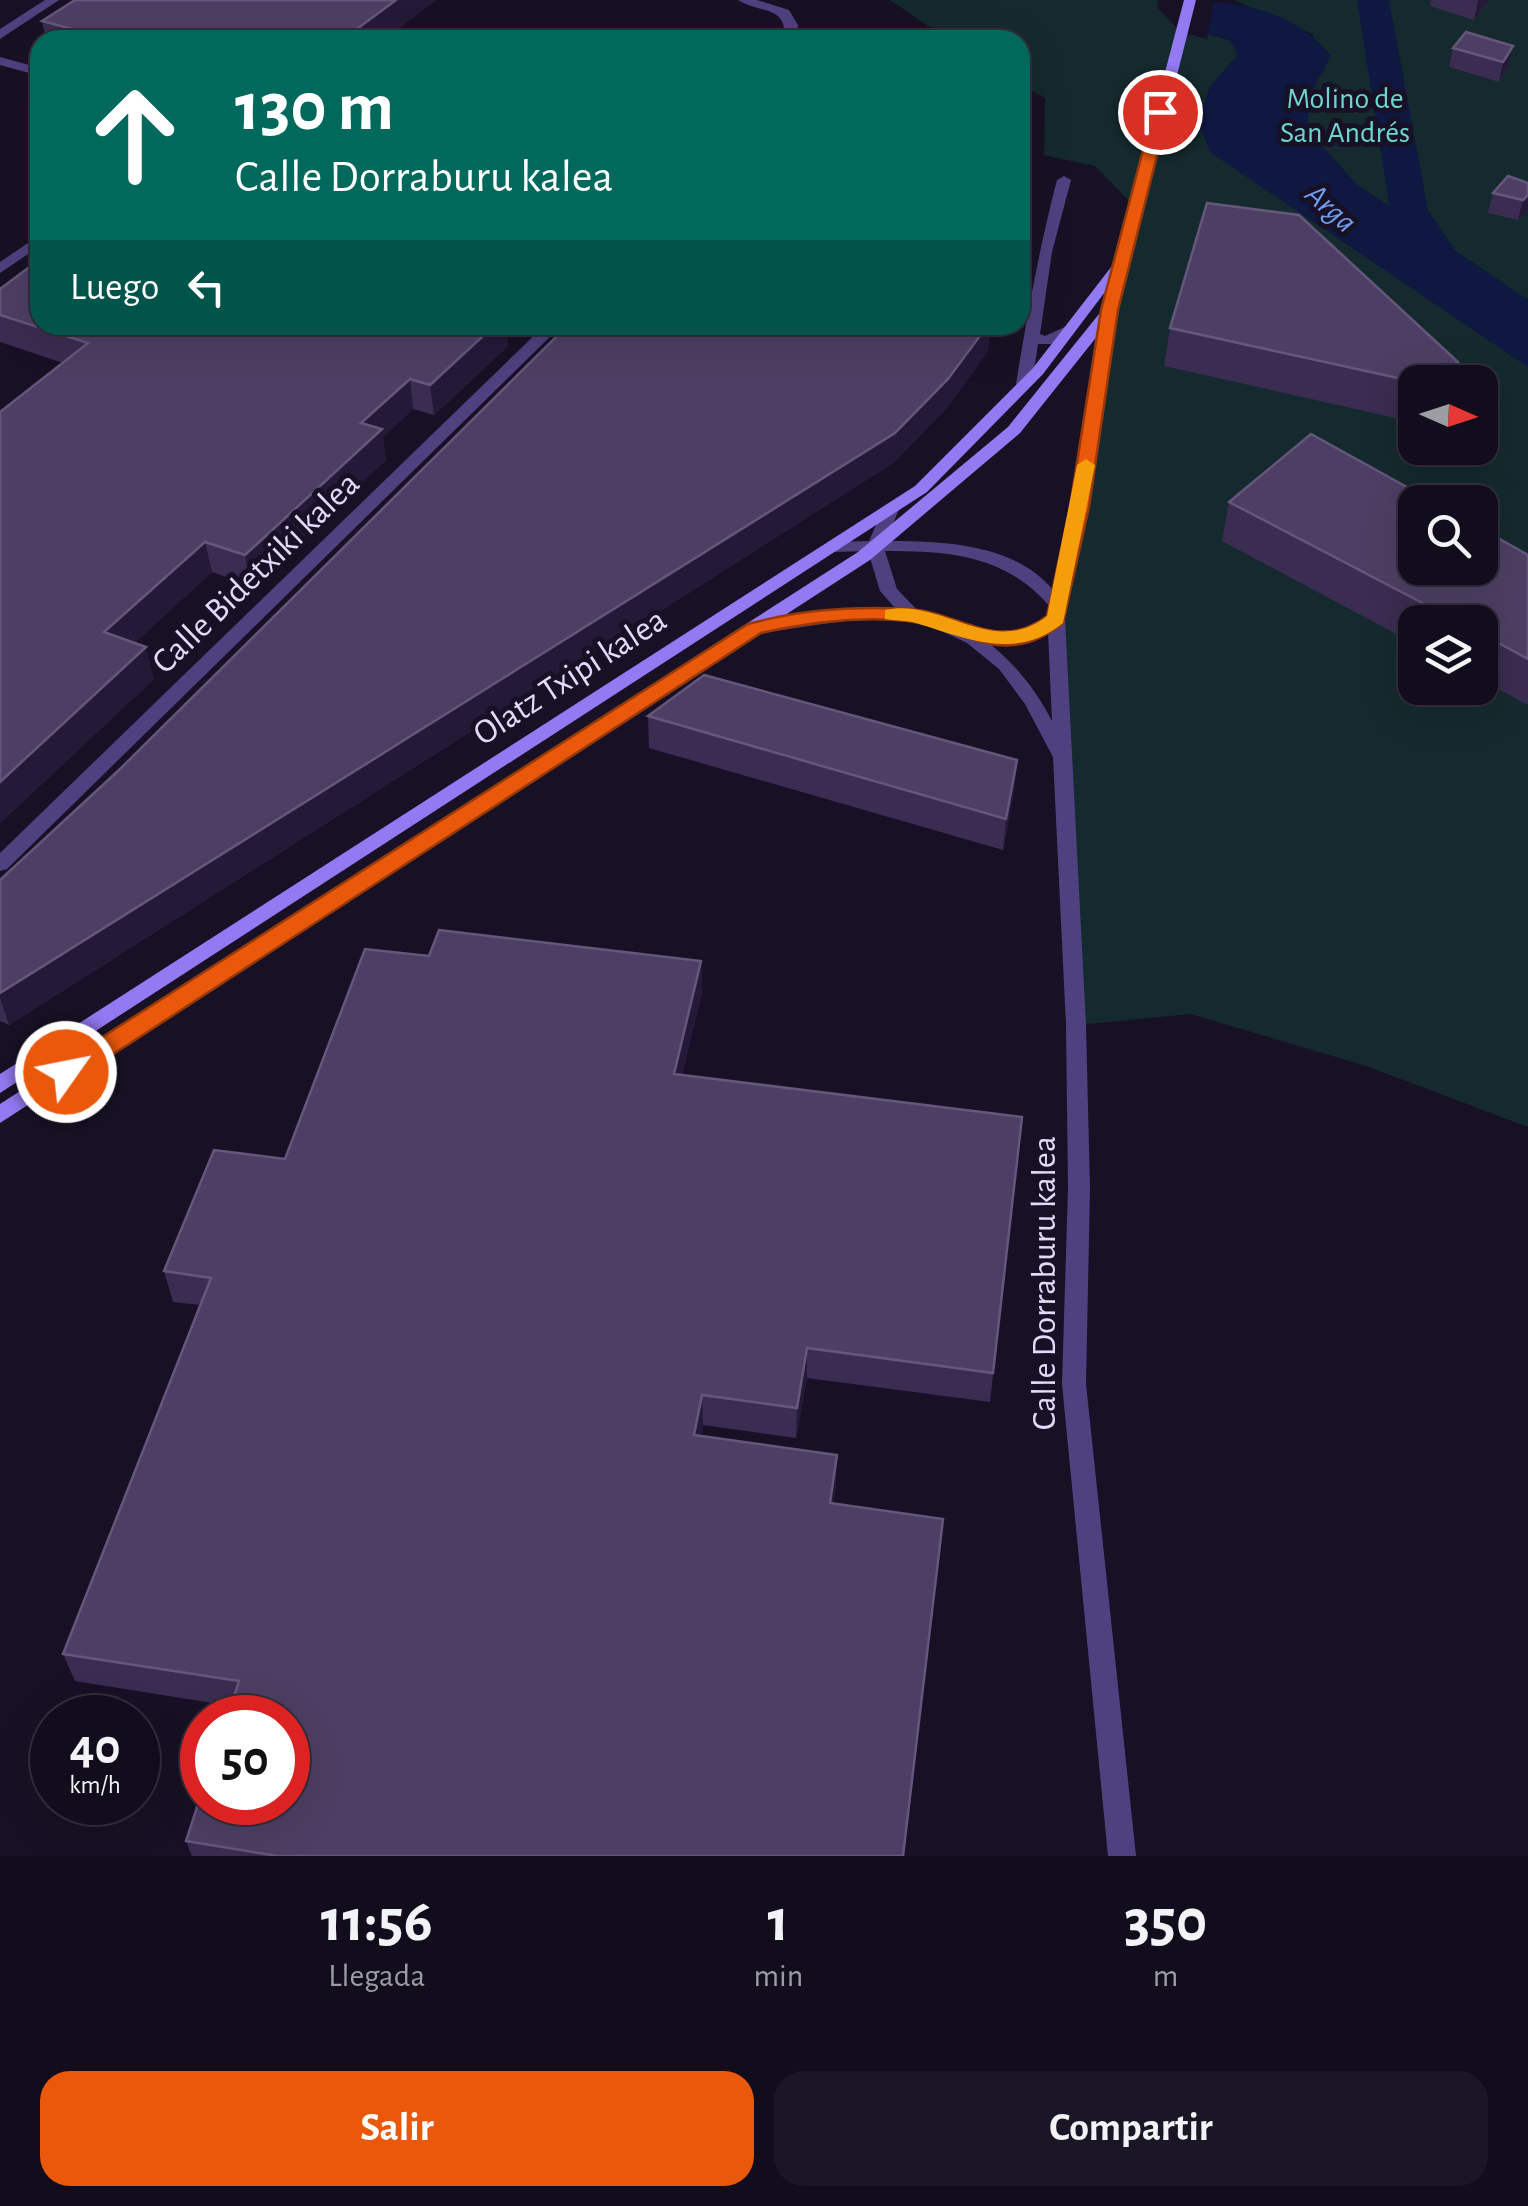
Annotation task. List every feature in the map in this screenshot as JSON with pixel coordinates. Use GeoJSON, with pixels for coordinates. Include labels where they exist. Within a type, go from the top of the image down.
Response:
{"type":"FeatureCollection","features":[{"type":"Feature","properties":{"kind":"main road","name":"Calle Dorraburu kalea"},"geometry":{"type":"LineString","coordinates":[[1110,310],[1190,0]]}},
{"type":"Feature","properties":{"kind":"main road","name":"Olatz Txipi kalea"},"geometry":{"type":"LineString","coordinates":[[0,1085],[921,489],[1024,384],[1121,261]]}},
{"type":"Feature","properties":{"kind":"main road","name":"Olatz Txipi kalea"},"geometry":{"type":"LineString","coordinates":[[0,1115],[755,628],[875,546],[1014,430],[1110,310]]}},
{"type":"Feature","properties":{"kind":"street"},"geometry":{"type":"LineString","coordinates":[[0,35],[53,0]]}},
{"type":"Feature","properties":{"kind":"street"},"geometry":{"type":"LineString","coordinates":[[744,0],[785,13],[791,30]]}},
{"type":"Feature","properties":{"kind":"street"},"geometry":{"type":"LineString","coordinates":[[0,60],[30,69]]}},
{"type":"Feature","properties":{"kind":"street"},"geometry":{"type":"LineString","coordinates":[[1024,384],[1030,336],[1064,180]]}},
{"type":"Feature","properties":{"kind":"street"},"geometry":{"type":"LineString","coordinates":[[0,269],[30,247]]}},
{"type":"Feature","properties":{"kind":"street","name":"Calle Dorraburu kalea"},"geometry":{"type":"LineString","coordinates":[[1110,310],[1079,507],[1057,612],[1079,1188],[1074,1384],[1122,1856]]}},
{"type":"Feature","properties":{"kind":"street"},"geometry":{"type":"LineString","coordinates":[[1030,336],[1046,341],[1067,331]]}},
{"type":"Feature","properties":{"kind":"street","name":"Calle Bidetxiki kalea"},"geometry":{"type":"LineString","coordinates":[[0,864],[544,335]]}},
{"type":"Feature","properties":{"kind":"street"},"geometry":{"type":"LineString","coordinates":[[892,508],[875,546],[890,591],[912,615]]}},
{"type":"Feature","properties":{"kind":"street"},"geometry":{"type":"LineString","coordinates":[[831,547],[922,546],[1008,565],[1046,586],[1057,612]]}},
{"type":"Feature","properties":{"kind":"street","name":"Calle Dorraburu kalea"},"geometry":{"type":"LineString","coordinates":[[755,628],[808,617],[912,615],[977,637],[1014,638],[1041,631],[1057,612]]}},
{"type":"Feature","properties":{"kind":"street","name":"Calle Dorraburu kalea"},"geometry":{"type":"LineString","coordinates":[[977,637],[1022,680],[1040,708],[1064,768]]}},
{"type":"Feature","properties":{"kind":"green space"},"geometry":{"type":"Polygon","coordinates":[[[890,0],[1157,0],[1183,28],[1230,40],[1238,55],[1210,86],[1451,314],[1528,367],[1528,1127],[1366,1066],[1191,1014],[1076,1025],[1056,619],[1134,206],[1095,166],[1044,155],[1045,98],[1030,90],[1030,30],[934,30],[890,0]]]}},
{"type":"Feature","properties":{"kind":"green space","name":"Molino de San Andrés"},"geometry":{"type":"Polygon","coordinates":[[[1234,0],[1365,0],[1390,177],[1414,213],[1377,11],[1379,0],[1528,0],[1528,300],[1356,184],[1306,128],[1313,34],[1234,0]]]}},
{"type":"Feature","properties":{"kind":"water","name":"Arga"},"geometry":{"type":"Polygon","coordinates":[[[1157,0],[1229,3],[1252,8],[1295,24],[1314,38],[1331,56],[1310,95],[1307,129],[1356,184],[1528,300],[1528,367],[1210,152],[1198,122],[1210,86],[1238,55],[1230,40],[1183,28],[1157,0]]]}},
{"type":"Feature","properties":{"kind":"pier"},"geometry":{"type":"Polygon","coordinates":[[[1159,0],[1214,0],[1207,39],[1180,32],[1157,7],[1159,0]]]}},
{"type":"Feature","properties":{"kind":"building"},"geometry":{"type":"Polygon","coordinates":[[[75,0],[396,0],[356,30],[76,30],[42,21],[75,0]]]}},
{"type":"Feature","properties":{"kind":"building"},"geometry":{"type":"Polygon","coordinates":[[[1466,32],[1513,46],[1503,62],[1453,48],[1466,32]]]}},
{"type":"Feature","properties":{"kind":"building"},"geometry":{"type":"Polygon","coordinates":[[[1508,176],[1528,183],[1528,195],[1523,200],[1493,193],[1508,176]]]}},
{"type":"Feature","properties":{"kind":"building"},"geometry":{"type":"Polygon","coordinates":[[[1207,203],[1299,215],[1458,362],[1398,365],[1398,378],[1170,328],[1207,203]]]}},
{"type":"Feature","properties":{"kind":"building"},"geometry":{"type":"Polygon","coordinates":[[[30,266],[30,325],[0,315],[0,289],[30,266]]]}},
{"type":"Feature","properties":{"kind":"building"},"geometry":{"type":"Polygon","coordinates":[[[63,335],[484,335],[430,385],[410,379],[361,423],[382,429],[245,555],[205,542],[104,632],[146,647],[0,782],[0,412],[88,343],[63,335]]]}},
{"type":"Feature","properties":{"kind":"building"},"geometry":{"type":"Polygon","coordinates":[[[558,335],[981,335],[948,379],[895,433],[0,993],[0,880],[119,770],[558,335]]]}},
{"type":"Feature","properties":{"kind":"building"},"geometry":{"type":"Polygon","coordinates":[[[1311,434],[1403,485],[1398,485],[1398,585],[1498,585],[1498,538],[1528,555],[1528,659],[1498,643],[1498,605],[1426,605],[1229,502],[1311,434]]]}},
{"type":"Feature","properties":{"kind":"building"},"geometry":{"type":"Polygon","coordinates":[[[704,675],[1017,760],[1006,819],[648,716],[704,675]]]}},
{"type":"Feature","properties":{"kind":"building"},"geometry":{"type":"Polygon","coordinates":[[[439,930],[701,961],[674,1074],[1022,1117],[993,1373],[807,1348],[797,1408],[702,1395],[694,1435],[837,1455],[830,1503],[943,1519],[903,1856],[277,1856],[186,1841],[191,1825],[310,1825],[310,1695],[234,1695],[239,1681],[63,1654],[211,1278],[164,1271],[214,1150],[285,1159],[365,949],[429,956],[439,930]]]}},
{"type":"Feature","properties":{"kind":"waterway"},"geometry":{"type":"LineString","coordinates":[[1373,0],[1409,210],[1460,285]]}},
{"type":"Feature","properties":{"kind":"slow traffic"},"geometry":{"type":"LineString","coordinates":[[892,615],[912,615],[977,637],[1014,638],[1041,631],[1056,619],[1086,465]]}},
{"type":"Feature","properties":{"kind":"route"},"geometry":{"type":"LineString","coordinates":[[66,1072],[755,628],[808,617],[912,615],[977,637],[1014,638],[1041,631],[1056,619],[1079,507],[1110,310],[1160,112]]}}]}
